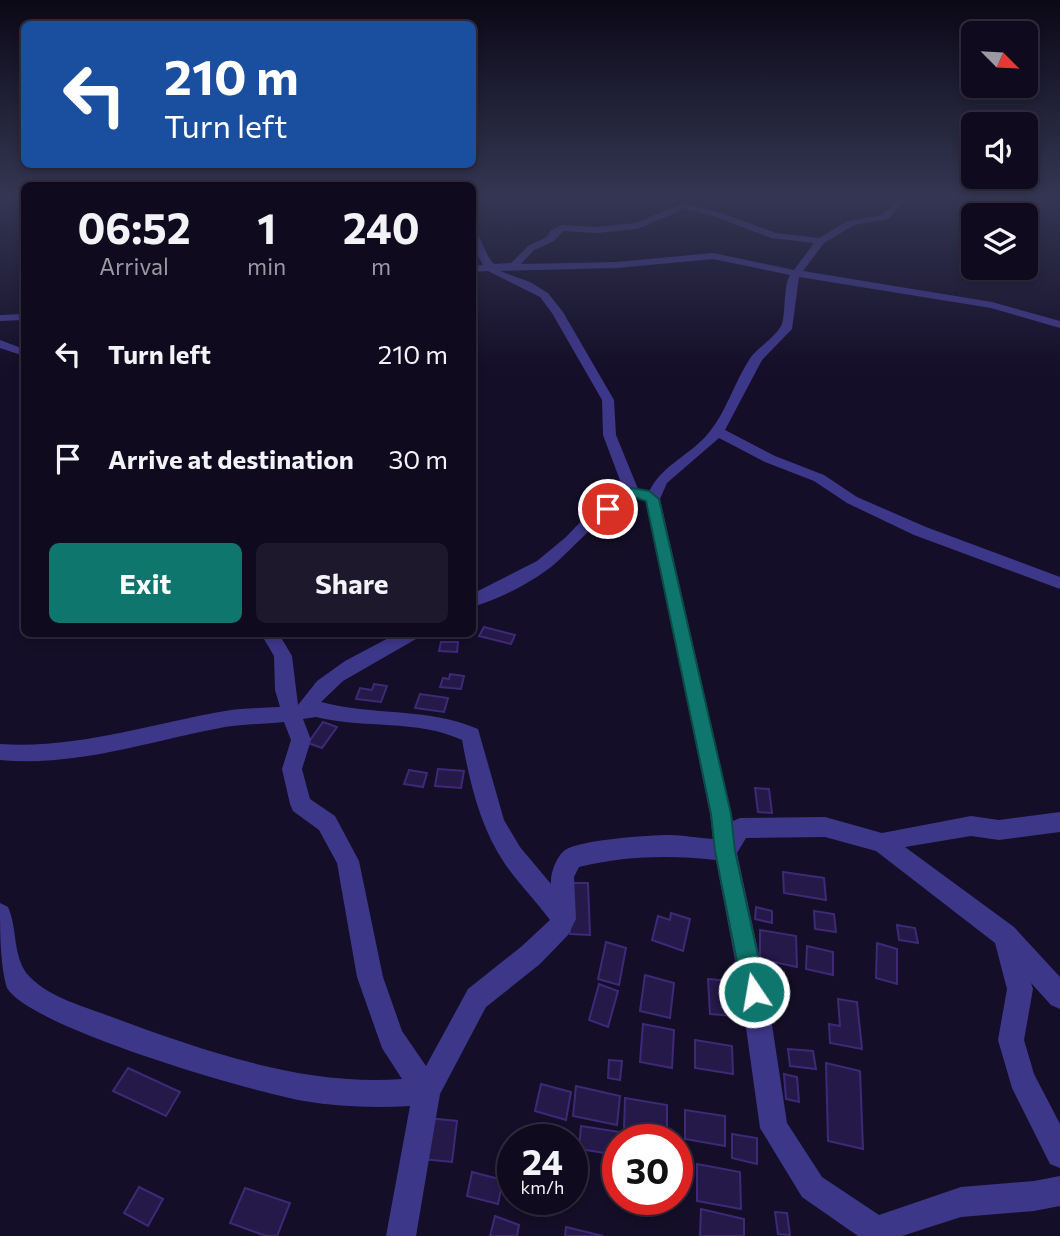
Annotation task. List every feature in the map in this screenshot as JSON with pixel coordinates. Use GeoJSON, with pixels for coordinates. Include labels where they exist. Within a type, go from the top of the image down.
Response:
{"type":"FeatureCollection","features":[{"type":"Feature","properties":{"kind":"street"},"geometry":{"type":"LineString","coordinates":[[482,255],[496,273],[526,284],[544,295],[557,312],[608,400],[605,414],[617,458],[632,492]]}},
{"type":"Feature","properties":{"kind":"street"},"geometry":{"type":"LineString","coordinates":[[514,267],[525,255]]}},
{"type":"Feature","properties":{"kind":"street"},"geometry":{"type":"LineString","coordinates":[[810,255],[795,273],[788,303],[789,321],[786,329],[757,358],[717,431],[698,451],[661,481],[653,499],[721,814],[725,851],[754,992],[774,1128],[812,1187],[881,1233],[936,1207],[990,1198],[1038,1198],[1060,1191]]}},
{"type":"Feature","properties":{"kind":"street"},"geometry":{"type":"LineString","coordinates":[[476,269],[617,265],[713,256],[795,273],[992,305],[1060,325]]}},
{"type":"Feature","properties":{"kind":"street"},"geometry":{"type":"LineString","coordinates":[[0,318],[21,317]]}},
{"type":"Feature","properties":{"kind":"street"},"geometry":{"type":"LineString","coordinates":[[0,344],[21,352]]}},
{"type":"Feature","properties":{"kind":"street"},"geometry":{"type":"LineString","coordinates":[[717,431],[770,459],[819,478],[852,500],[920,531],[1060,583]]}},
{"type":"Feature","properties":{"kind":"street"},"geometry":{"type":"LineString","coordinates":[[476,599],[543,565],[572,541],[591,519],[632,492],[653,499]]}},
{"type":"Feature","properties":{"kind":"street"},"geometry":{"type":"LineString","coordinates":[[272,637],[283,656],[285,690],[300,712],[301,740],[292,769],[301,804],[327,823],[348,861],[370,977],[391,1039],[427,1091]]}},
{"type":"Feature","properties":{"kind":"street"},"geometry":{"type":"LineString","coordinates":[[300,712],[312,696],[335,675],[405,637]]}},
{"type":"Feature","properties":{"kind":"street"},"geometry":{"type":"LineString","coordinates":[[0,752],[26,754],[96,748],[227,719],[300,712],[417,720],[451,726],[471,735],[482,793],[497,831],[522,869],[564,919]]}},
{"type":"Feature","properties":{"kind":"street"},"geometry":{"type":"LineString","coordinates":[[882,843],[971,826],[999,830],[1060,822]]}},
{"type":"Feature","properties":{"kind":"street"},"geometry":{"type":"LineString","coordinates":[[725,851],[740,828],[825,827],[882,843],[1005,936],[1060,996]]}},
{"type":"Feature","properties":{"kind":"street"},"geometry":{"type":"LineString","coordinates":[[401,1236],[427,1091],[477,998],[531,955],[564,919],[562,875],[572,858],[603,851],[669,845],[725,851]]}},
{"type":"Feature","properties":{"kind":"street"},"geometry":{"type":"LineString","coordinates":[[0,915],[8,960],[21,986],[62,1011],[167,1052],[242,1075],[357,1093],[392,1096],[427,1091]]}},
{"type":"Feature","properties":{"kind":"street"},"geometry":{"type":"LineString","coordinates":[[1005,936],[1020,989],[1011,1040],[1022,1078],[1060,1154]]}},
{"type":"Feature","properties":{"kind":"building"},"geometry":{"type":"Polygon","coordinates":[[[484,627],[515,635],[511,644],[479,636],[484,627]]]}},
{"type":"Feature","properties":{"kind":"building"},"geometry":{"type":"Polygon","coordinates":[[[441,642],[458,642],[457,652],[439,651],[441,642]]]}},
{"type":"Feature","properties":{"kind":"building"},"geometry":{"type":"Polygon","coordinates":[[[450,674],[464,676],[461,689],[440,687],[443,678],[449,679],[450,674]]]}},
{"type":"Feature","properties":{"kind":"building"},"geometry":{"type":"Polygon","coordinates":[[[374,684],[387,686],[381,702],[356,699],[360,688],[372,690],[374,684]]]}},
{"type":"Feature","properties":{"kind":"building"},"geometry":{"type":"Polygon","coordinates":[[[420,694],[448,698],[444,712],[415,708],[420,694]]]}},
{"type":"Feature","properties":{"kind":"building"},"geometry":{"type":"Polygon","coordinates":[[[323,722],[337,727],[322,748],[308,743],[323,722]]]}},
{"type":"Feature","properties":{"kind":"building"},"geometry":{"type":"Polygon","coordinates":[[[438,769],[464,771],[461,788],[435,786],[438,769]]]}},
{"type":"Feature","properties":{"kind":"building"},"geometry":{"type":"Polygon","coordinates":[[[409,770],[427,773],[423,787],[404,784],[409,770]]]}},
{"type":"Feature","properties":{"kind":"building"},"geometry":{"type":"Polygon","coordinates":[[[755,788],[769,789],[772,813],[758,812],[755,788]]]}},
{"type":"Feature","properties":{"kind":"building"},"geometry":{"type":"Polygon","coordinates":[[[783,872],[824,878],[826,900],[784,893],[783,872]]]}},
{"type":"Feature","properties":{"kind":"building"},"geometry":{"type":"Polygon","coordinates":[[[569,883],[588,883],[590,935],[570,934],[569,883]]]}},
{"type":"Feature","properties":{"kind":"building"},"geometry":{"type":"Polygon","coordinates":[[[756,907],[772,911],[772,923],[755,919],[756,907]]]}},
{"type":"Feature","properties":{"kind":"building"},"geometry":{"type":"Polygon","coordinates":[[[814,911],[834,914],[836,932],[815,929],[814,911]]]}},
{"type":"Feature","properties":{"kind":"building"},"geometry":{"type":"Polygon","coordinates":[[[671,913],[690,919],[683,951],[652,940],[658,916],[670,920],[671,913]]]}},
{"type":"Feature","properties":{"kind":"building"},"geometry":{"type":"Polygon","coordinates":[[[897,925],[915,928],[918,943],[899,940],[897,925]]]}},
{"type":"Feature","properties":{"kind":"building"},"geometry":{"type":"Polygon","coordinates":[[[760,930],[796,936],[797,967],[760,959],[760,930]]]}},
{"type":"Feature","properties":{"kind":"building"},"geometry":{"type":"Polygon","coordinates":[[[606,942],[626,948],[619,985],[598,979],[606,942]]]}},
{"type":"Feature","properties":{"kind":"building"},"geometry":{"type":"Polygon","coordinates":[[[877,943],[897,949],[897,984],[876,978],[877,943]]]}},
{"type":"Feature","properties":{"kind":"building"},"geometry":{"type":"Polygon","coordinates":[[[807,946],[833,952],[833,975],[806,969],[807,946]]]}},
{"type":"Feature","properties":{"kind":"building"},"geometry":{"type":"Polygon","coordinates":[[[645,975],[674,983],[670,1018],[640,1011],[645,975]]]}},
{"type":"Feature","properties":{"kind":"building"},"geometry":{"type":"Polygon","coordinates":[[[708,979],[732,981],[735,1016],[710,1014],[708,979]]]}},
{"type":"Feature","properties":{"kind":"building"},"geometry":{"type":"Polygon","coordinates":[[[599,984],[618,991],[608,1027],[589,1020],[599,984]]]}},
{"type":"Feature","properties":{"kind":"building"},"geometry":{"type":"Polygon","coordinates":[[[838,999],[857,1002],[862,1049],[830,1043],[829,1024],[840,1026],[838,999]]]}},
{"type":"Feature","properties":{"kind":"building"},"geometry":{"type":"Polygon","coordinates":[[[643,1024],[674,1030],[672,1068],[640,1062],[643,1024]]]}},
{"type":"Feature","properties":{"kind":"building"},"geometry":{"type":"Polygon","coordinates":[[[695,1040],[732,1046],[733,1074],[695,1068],[695,1040]]]}},
{"type":"Feature","properties":{"kind":"building"},"geometry":{"type":"Polygon","coordinates":[[[788,1049],[813,1051],[816,1069],[790,1066],[788,1049]]]}},
{"type":"Feature","properties":{"kind":"building"},"geometry":{"type":"Polygon","coordinates":[[[609,1060],[622,1061],[620,1080],[608,1078],[609,1060]]]}},
{"type":"Feature","properties":{"kind":"building"},"geometry":{"type":"Polygon","coordinates":[[[826,1063],[860,1071],[863,1149],[828,1141],[826,1063]]]}},
{"type":"Feature","properties":{"kind":"building"},"geometry":{"type":"Polygon","coordinates":[[[128,1068],[180,1092],[166,1116],[113,1091],[128,1068]]]}},
{"type":"Feature","properties":{"kind":"building"},"geometry":{"type":"Polygon","coordinates":[[[784,1074],[797,1077],[799,1102],[786,1099],[784,1074]]]}},
{"type":"Feature","properties":{"kind":"building"},"geometry":{"type":"Polygon","coordinates":[[[541,1084],[571,1092],[566,1120],[535,1111],[541,1084]]]}},
{"type":"Feature","properties":{"kind":"building"},"geometry":{"type":"Polygon","coordinates":[[[576,1086],[620,1096],[617,1124],[573,1116],[576,1086]]]}},
{"type":"Feature","properties":{"kind":"building"},"geometry":{"type":"Polygon","coordinates":[[[625,1098],[667,1105],[667,1124],[624,1124],[625,1098]]]}},
{"type":"Feature","properties":{"kind":"building"},"geometry":{"type":"Polygon","coordinates":[[[685,1110],[725,1116],[725,1146],[693,1140],[693,1124],[685,1124],[685,1110]]]}},
{"type":"Feature","properties":{"kind":"building"},"geometry":{"type":"Polygon","coordinates":[[[428,1118],[457,1121],[452,1162],[422,1159],[428,1118]]]}},
{"type":"Feature","properties":{"kind":"building"},"geometry":{"type":"Polygon","coordinates":[[[588,1127],[602,1129],[602,1153],[588,1150],[588,1127]]]}},
{"type":"Feature","properties":{"kind":"building"},"geometry":{"type":"Polygon","coordinates":[[[732,1134],[757,1138],[757,1164],[732,1158],[732,1134]]]}},
{"type":"Feature","properties":{"kind":"building"},"geometry":{"type":"Polygon","coordinates":[[[697,1164],[740,1172],[741,1209],[697,1201],[697,1164]]]}},
{"type":"Feature","properties":{"kind":"building"},"geometry":{"type":"Polygon","coordinates":[[[472,1172],[497,1178],[497,1204],[467,1196],[472,1172]]]}},
{"type":"Feature","properties":{"kind":"building"},"geometry":{"type":"Polygon","coordinates":[[[139,1187],[163,1199],[148,1226],[124,1213],[139,1187]]]}},
{"type":"Feature","properties":{"kind":"building"},"geometry":{"type":"Polygon","coordinates":[[[245,1188],[290,1203],[277,1236],[266,1236],[230,1223],[245,1188]]]}},
{"type":"Feature","properties":{"kind":"building"},"geometry":{"type":"Polygon","coordinates":[[[701,1209],[744,1219],[744,1236],[700,1236],[701,1209]]]}},
{"type":"Feature","properties":{"kind":"building"},"geometry":{"type":"Polygon","coordinates":[[[775,1212],[787,1213],[790,1235],[778,1234],[775,1212]]]}},
{"type":"Feature","properties":{"kind":"building"},"geometry":{"type":"Polygon","coordinates":[[[495,1216],[519,1225],[517,1236],[490,1236],[495,1216]]]}},
{"type":"Feature","properties":{"kind":"building"},"geometry":{"type":"Polygon","coordinates":[[[566,1227],[603,1236],[565,1236],[566,1227]]]}},
{"type":"Feature","properties":{"kind":"route"},"geometry":{"type":"LineString","coordinates":[[608,509],[632,492],[653,499],[654,516],[721,814],[725,851],[754,992]]}}]}
